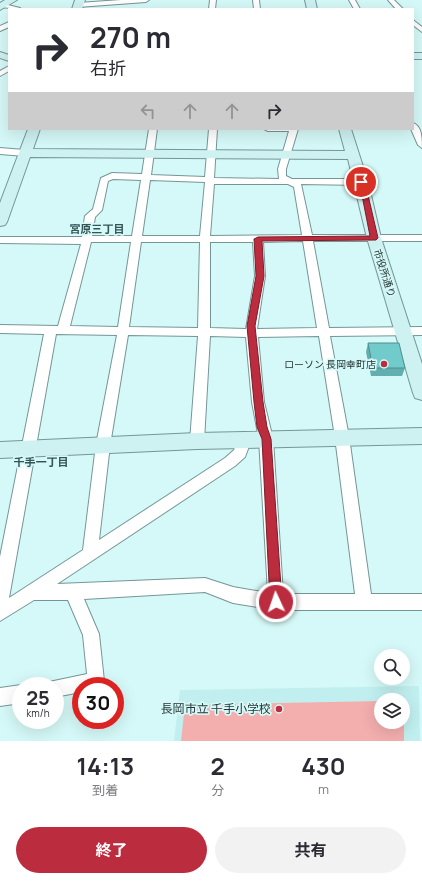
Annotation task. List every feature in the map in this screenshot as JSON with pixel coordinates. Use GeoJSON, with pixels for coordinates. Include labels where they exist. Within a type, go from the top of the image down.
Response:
{"type":"FeatureCollection","features":[{"type":"Feature","properties":{"kind":"street"},"geometry":{"type":"LineString","coordinates":[[1,6],[12,0]]}},
{"type":"Feature","properties":{"kind":"street"},"geometry":{"type":"LineString","coordinates":[[78,5],[146,0]]}},
{"type":"Feature","properties":{"kind":"street"},"geometry":{"type":"LineString","coordinates":[[391,0],[399,8]]}},
{"type":"Feature","properties":{"kind":"street"},"geometry":{"type":"LineString","coordinates":[[1,6],[12,8]]}},
{"type":"Feature","properties":{"kind":"street"},"geometry":{"type":"LineString","coordinates":[[414,23],[422,30]]}},
{"type":"Feature","properties":{"kind":"street"},"geometry":{"type":"LineString","coordinates":[[414,127],[422,145]]}},
{"type":"Feature","properties":{"kind":"street"},"geometry":{"type":"LineString","coordinates":[[0,222],[4,200],[34,130]]}},
{"type":"Feature","properties":{"kind":"street"},"geometry":{"type":"LineString","coordinates":[[90,555],[103,445],[138,238],[153,130]]}},
{"type":"Feature","properties":{"kind":"street"},"geometry":{"type":"LineString","coordinates":[[197,441],[204,333],[205,238],[213,130]]}},
{"type":"Feature","properties":{"kind":"street"},"geometry":{"type":"LineString","coordinates":[[294,130],[282,169],[282,177],[298,186],[342,437],[364,602]]}},
{"type":"Feature","properties":{"kind":"street","name":"市役所通り"},"geometry":{"type":"LineString","coordinates":[[345,130],[361,182],[374,238],[422,393]]}},
{"type":"Feature","properties":{"kind":"street"},"geometry":{"type":"LineString","coordinates":[[0,151],[25,153],[352,155]]}},
{"type":"Feature","properties":{"kind":"street"},"geometry":{"type":"LineString","coordinates":[[0,604],[28,448],[57,330],[87,239],[90,216],[97,210],[104,180],[112,176],[204,179],[209,181],[361,182]]}},
{"type":"Feature","properties":{"kind":"street"},"geometry":{"type":"LineString","coordinates":[[0,240],[81,241],[87,239],[138,238],[422,238]]}},
{"type":"Feature","properties":{"kind":"street"},"geometry":{"type":"LineString","coordinates":[[258,239],[260,276],[254,305],[251,333],[258,402],[262,427],[266,439],[276,602]]}},
{"type":"Feature","properties":{"kind":"street"},"geometry":{"type":"LineString","coordinates":[[0,329],[204,333],[422,331]]}},
{"type":"Feature","properties":{"kind":"street"},"geometry":{"type":"LineString","coordinates":[[0,450],[197,441],[422,436]]}},
{"type":"Feature","properties":{"kind":"street"},"geometry":{"type":"LineString","coordinates":[[0,613],[230,462],[240,453],[244,441]]}},
{"type":"Feature","properties":{"kind":"street"},"geometry":{"type":"LineString","coordinates":[[32,592],[73,592],[205,585],[233,595],[276,602],[422,602]]}},
{"type":"Feature","properties":{"kind":"street"},"geometry":{"type":"LineString","coordinates":[[64,686],[96,681],[91,634],[73,592]]}},
{"type":"Feature","properties":{"kind":"street"},"geometry":{"type":"LineString","coordinates":[[0,697],[12,695]]}},
{"type":"Feature","properties":{"kind":"shaded area","name":"長岡市立 千手小学校"},"geometry":{"type":"Polygon","coordinates":[[[419,686],[420,741],[174,741],[180,690],[419,686]]]}},
{"type":"Feature","properties":{"kind":"shaded area","name":"長岡市立 千手小学校"},"geometry":{"type":"Polygon","coordinates":[[[374,701],[374,729],[404,729],[404,741],[181,741],[185,705],[374,701]]]}},
{"type":"Feature","properties":{"kind":"building"},"geometry":{"type":"Polygon","coordinates":[[[368,343],[399,343],[405,368],[373,368],[368,343]]]}},
{"type":"Feature","properties":{"kind":"place","name":"ローソン 長岡幸町店"},"geometry":{"type":"Point","coordinates":[384,364]}},
{"type":"Feature","properties":{"kind":"place","name":"長岡市立 千手小学校"},"geometry":{"type":"Point","coordinates":[279,709]}},
{"type":"Feature","properties":{"kind":"district","name":"宮原三丁目"},"geometry":{"type":"Point","coordinates":[97,229]}},
{"type":"Feature","properties":{"kind":"district","name":"千手一丁目"},"geometry":{"type":"Point","coordinates":[41,462]}},
{"type":"Feature","properties":{"kind":"route"},"geometry":{"type":"LineString","coordinates":[[276,602],[266,439],[262,427],[258,402],[251,333],[254,305],[260,276],[258,239],[374,238],[361,182]]}}]}
